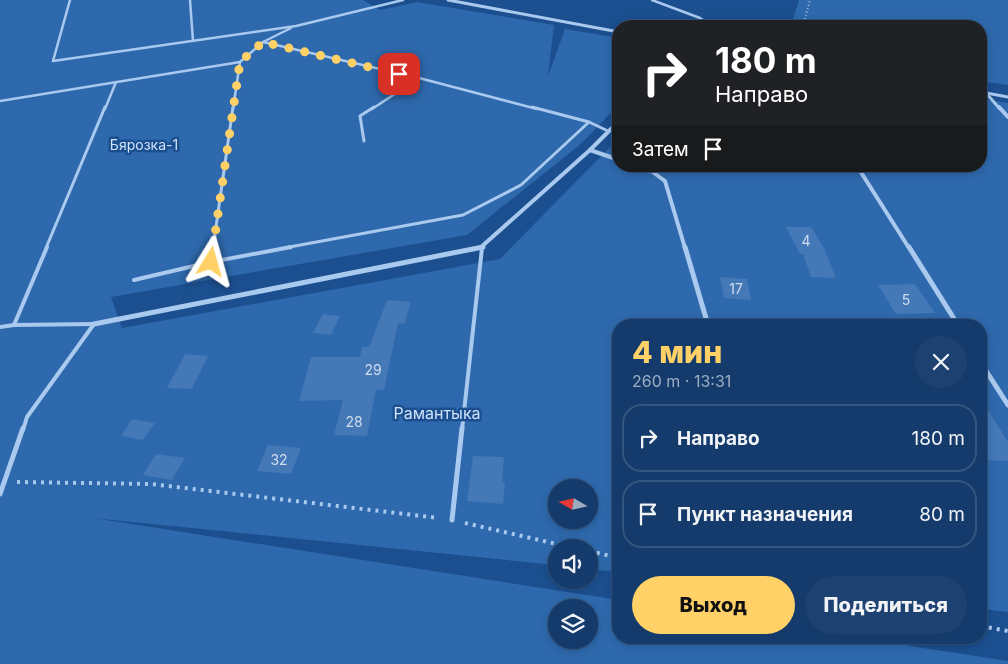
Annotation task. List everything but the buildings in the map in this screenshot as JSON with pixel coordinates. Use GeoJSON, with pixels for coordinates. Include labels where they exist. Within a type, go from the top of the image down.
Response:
{"type":"FeatureCollection","features":[{"type":"Feature","properties":{"kind":"street"},"geometry":{"type":"LineString","coordinates":[[448,0],[612,31]]}},
{"type":"Feature","properties":{"kind":"street"},"geometry":{"type":"LineString","coordinates":[[987,94],[1008,97]]}},
{"type":"Feature","properties":{"kind":"street"},"geometry":{"type":"LineString","coordinates":[[987,96],[1008,117]]}},
{"type":"Feature","properties":{"kind":"street"},"geometry":{"type":"LineString","coordinates":[[94,324],[482,248],[590,150],[612,127]]}},
{"type":"Feature","properties":{"kind":"street"},"geometry":{"type":"LineString","coordinates":[[590,150],[612,158]]}},
{"type":"Feature","properties":{"kind":"street"},"geometry":{"type":"LineString","coordinates":[[653,172],[665,181],[706,319]]}},
{"type":"Feature","properties":{"kind":"street"},"geometry":{"type":"LineString","coordinates":[[861,172],[954,319]]}},
{"type":"Feature","properties":{"kind":"street"},"geometry":{"type":"LineString","coordinates":[[987,372],[1008,405]]}},
{"type":"Feature","properties":{"kind":"lane"},"geometry":{"type":"LineString","coordinates":[[70,0],[54,61],[296,26],[404,0]]}},
{"type":"Feature","properties":{"kind":"lane"},"geometry":{"type":"LineString","coordinates":[[190,0],[193,41]]}},
{"type":"Feature","properties":{"kind":"lane"},"geometry":{"type":"LineString","coordinates":[[652,0],[703,20]]}},
{"type":"Feature","properties":{"kind":"lane"},"geometry":{"type":"LineString","coordinates":[[0,101],[240,62],[263,42],[296,26]]}},
{"type":"Feature","properties":{"kind":"lane"},"geometry":{"type":"LineString","coordinates":[[263,42],[419,78],[589,122],[608,131]]}},
{"type":"Feature","properties":{"kind":"lane"},"geometry":{"type":"LineString","coordinates":[[211,262],[240,62]]}},
{"type":"Feature","properties":{"kind":"lane"},"geometry":{"type":"LineString","coordinates":[[364,141],[360,116],[419,78]]}},
{"type":"Feature","properties":{"kind":"lane"},"geometry":{"type":"LineString","coordinates":[[14,325],[116,82]]}},
{"type":"Feature","properties":{"kind":"lane"},"geometry":{"type":"LineString","coordinates":[[134,280],[211,262],[463,215],[521,185],[589,122]]}},
{"type":"Feature","properties":{"kind":"lane"},"geometry":{"type":"LineString","coordinates":[[452,520],[482,248]]}},
{"type":"Feature","properties":{"kind":"lane"},"geometry":{"type":"LineString","coordinates":[[0,327],[14,325],[94,324]]}},
{"type":"Feature","properties":{"kind":"lane"},"geometry":{"type":"LineString","coordinates":[[0,494],[26,417],[94,324]]}},
{"type":"Feature","properties":{"kind":"path"},"geometry":{"type":"LineString","coordinates":[[805,20],[810,0]]}},
{"type":"Feature","properties":{"kind":"path"},"geometry":{"type":"LineString","coordinates":[[3,482],[151,484],[452,520],[548,542]]}},
{"type":"Feature","properties":{"kind":"path"},"geometry":{"type":"LineString","coordinates":[[598,553],[612,556]]}},
{"type":"Feature","properties":{"kind":"path"},"geometry":{"type":"LineString","coordinates":[[987,627],[1008,631]]}},
{"type":"Feature","properties":{"kind":"green space"},"geometry":{"type":"Polygon","coordinates":[[[0,0],[363,0],[380,10],[417,2],[554,25],[548,76],[565,29],[612,37],[612,111],[582,143],[467,235],[111,297],[122,328],[500,259],[612,145],[612,172],[987,172],[987,100],[1008,103],[1008,612],[987,610],[987,319],[612,319],[612,571],[598,570],[598,539],[548,539],[548,564],[93,518],[612,599],[612,644],[898,644],[1008,661],[1008,664],[0,664],[0,0]]]}},
{"type":"Feature","properties":{"kind":"green space"},"geometry":{"type":"Polygon","coordinates":[[[799,0],[1008,0],[1008,85],[987,82],[987,20],[793,20],[799,0]]]}},
{"type":"Feature","properties":{"kind":"route"},"geometry":{"type":"LineString","coordinates":[[211,262],[240,62],[263,42],[399,74]]}},
{"type":"Feature","properties":{"kind":"park label","name":"Бярозка-1"},"geometry":{"type":"Point","coordinates":[144,144]}},
{"type":"Feature","properties":{"kind":"park label","name":"Рамантыка"},"geometry":{"type":"Point","coordinates":[437,413]}}]}
